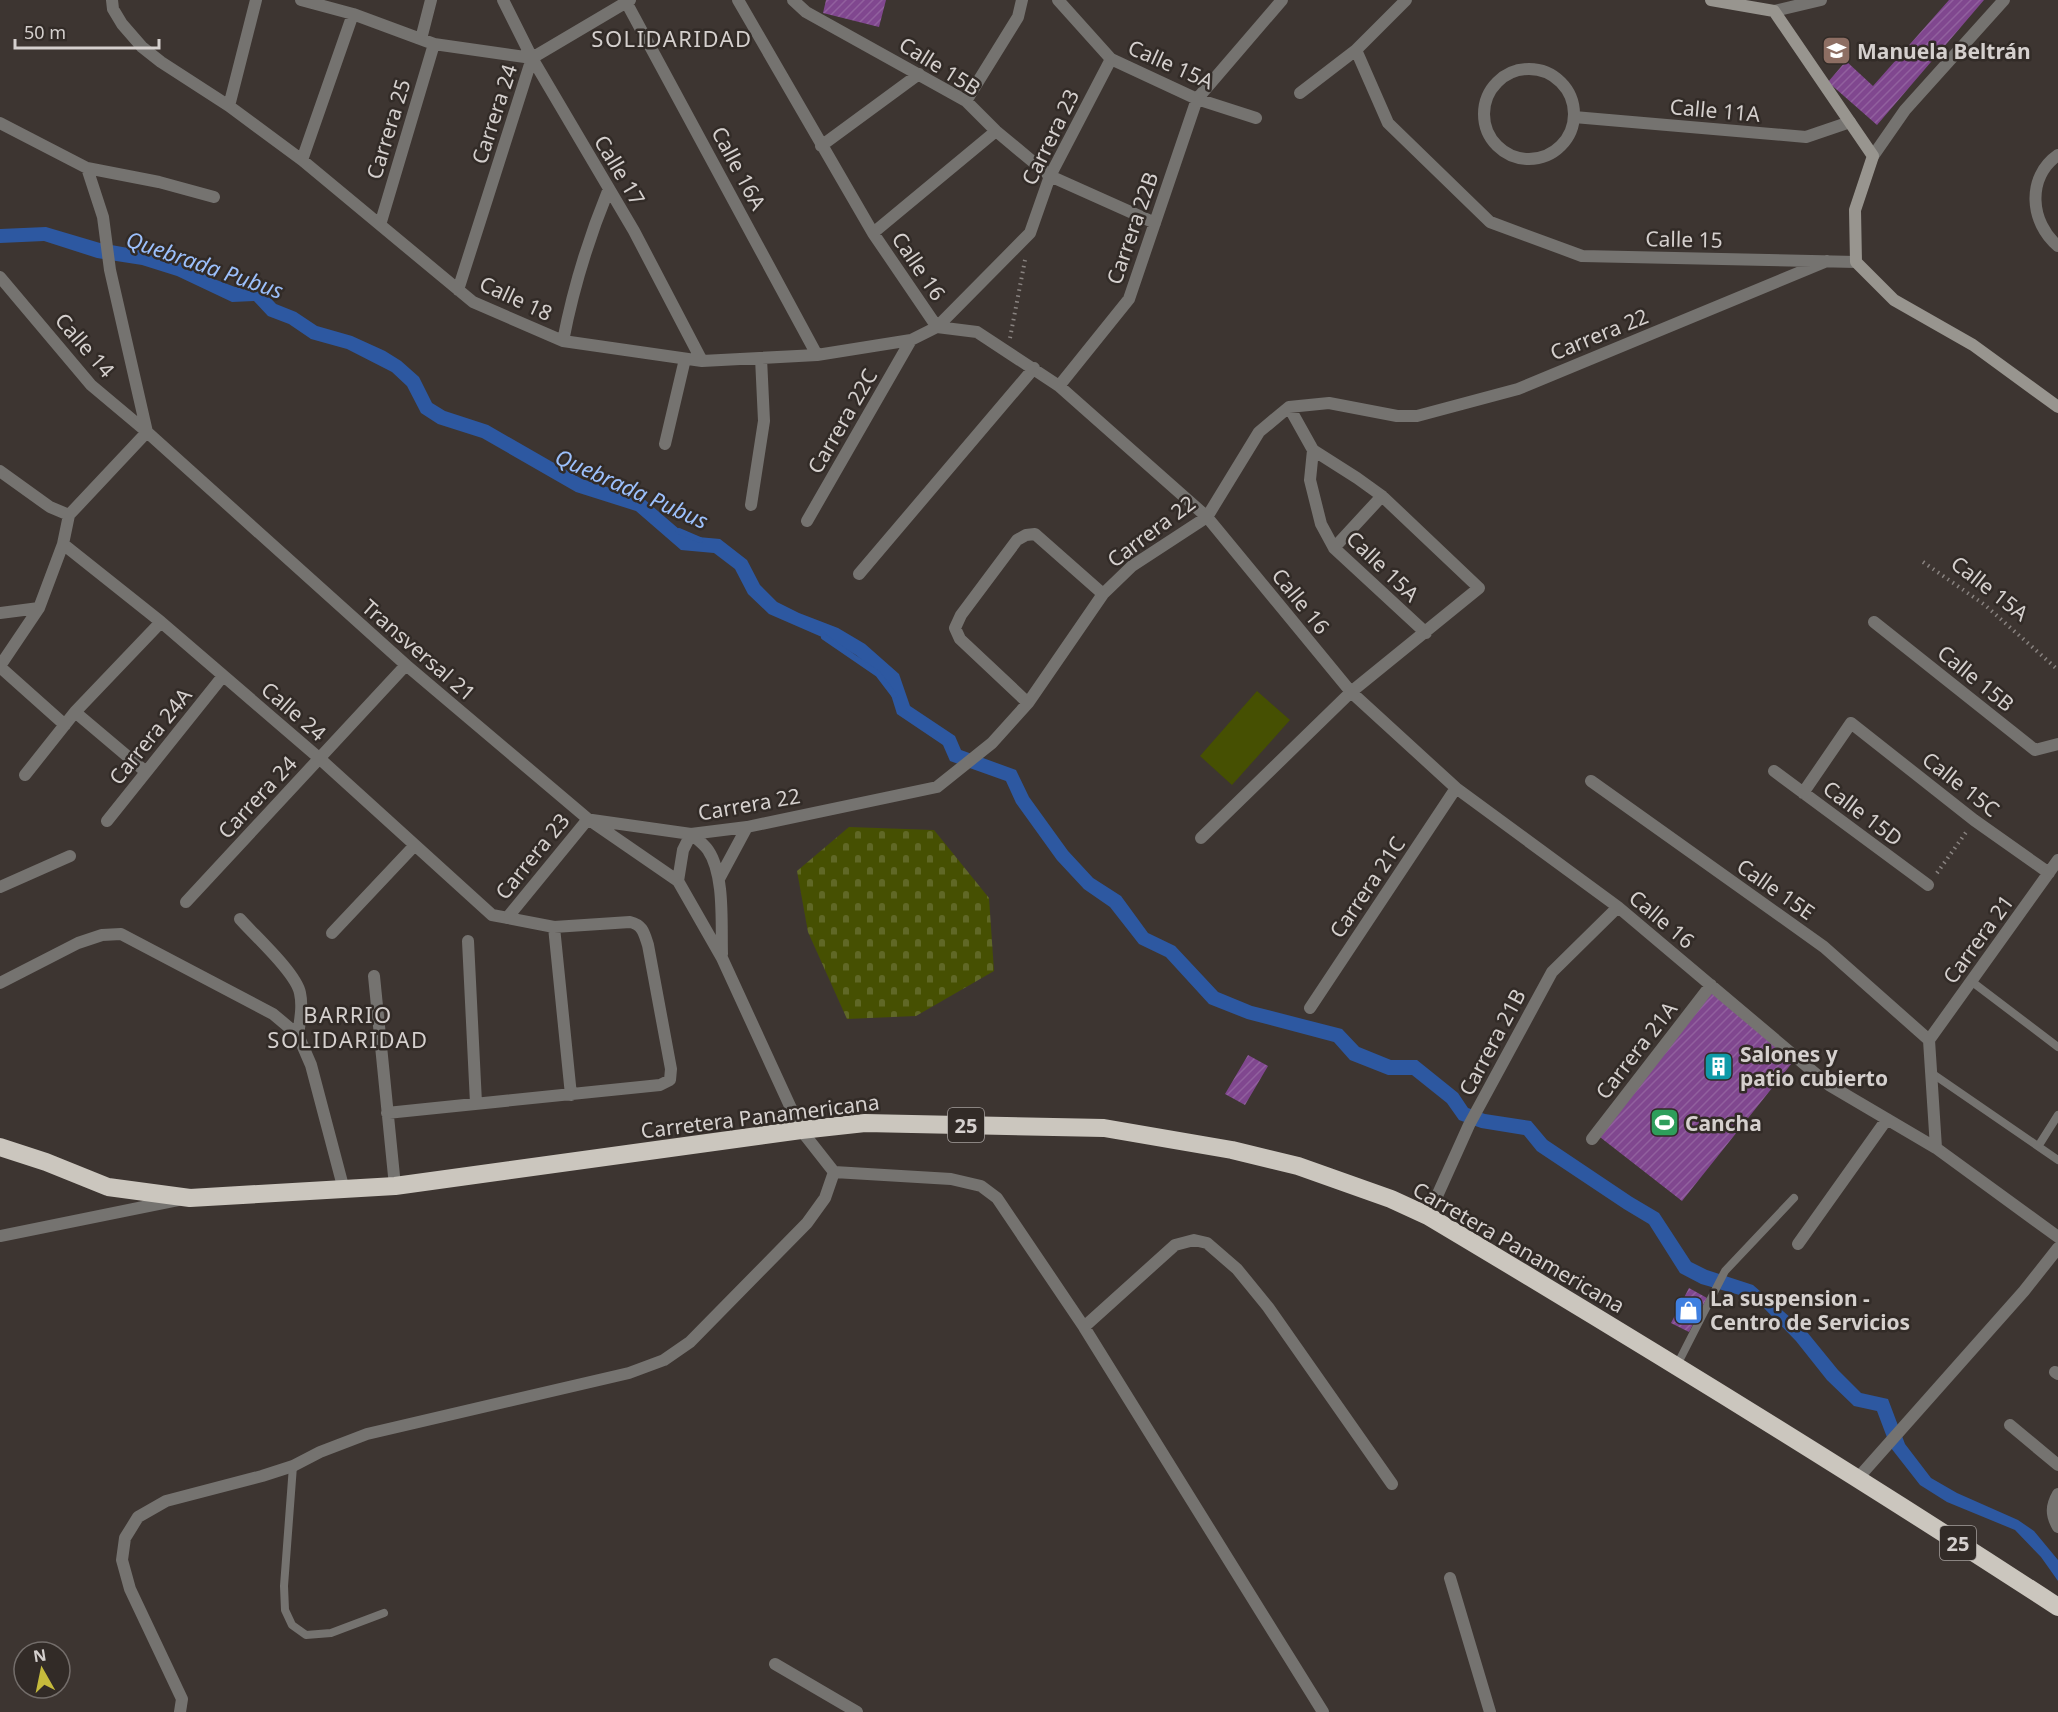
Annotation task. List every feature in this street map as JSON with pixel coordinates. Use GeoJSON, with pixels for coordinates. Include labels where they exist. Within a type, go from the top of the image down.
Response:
{"type":"FeatureCollection","features":[{"type":"Feature","properties":{"kind":"highway","name":"Carretera Panamericana"},"geometry":{"type":"LineString","coordinates":[[0,1147],[46,1162],[108,1187],[190,1198],[395,1186],[865,1123],[1104,1128],[1232,1150],[1298,1166],[1391,1199],[1428,1216],[1677,1365],[2058,1607]]}},
{"type":"Feature","properties":{"kind":"street","name":"Calle 18"},"geometry":{"type":"LineString","coordinates":[[112,0],[113,9],[122,24],[142,47],[302,160],[473,302],[563,341],[702,362],[817,355],[911,340],[937,327]]}},
{"type":"Feature","properties":{"kind":"street"},"geometry":{"type":"LineString","coordinates":[[228,106],[256,0]]}},
{"type":"Feature","properties":{"kind":"street"},"geometry":{"type":"LineString","coordinates":[[301,0],[330,4],[353,15],[434,44],[532,58]]}},
{"type":"Feature","properties":{"kind":"street"},"geometry":{"type":"LineString","coordinates":[[421,39],[431,0]]}},
{"type":"Feature","properties":{"kind":"street","name":"Calle 17"},"geometry":{"type":"LineString","coordinates":[[503,0],[532,58],[634,231],[702,362]]}},
{"type":"Feature","properties":{"kind":"street","name":"Calle 16"},"geometry":{"type":"LineString","coordinates":[[738,0],[873,233],[937,327],[977,332],[1008,350],[1059,386],[1207,517],[1351,692],[1456,788],[1618,907],[1830,1085],[1936,1148],[2058,1237]]}},
{"type":"Feature","properties":{"kind":"street","name":"Calle 15B"},"geometry":{"type":"LineString","coordinates":[[793,0],[806,12],[966,101],[996,131],[1050,176],[1155,223]]}},
{"type":"Feature","properties":{"kind":"street"},"geometry":{"type":"LineString","coordinates":[[966,101],[1018,17],[1022,0]]}},
{"type":"Feature","properties":{"kind":"street","name":"Calle 15A"},"geometry":{"type":"LineString","coordinates":[[1058,0],[1111,58],[1197,99],[1256,118]]}},
{"type":"Feature","properties":{"kind":"street"},"geometry":{"type":"LineString","coordinates":[[1197,99],[1282,0]]}},
{"type":"Feature","properties":{"kind":"street"},"geometry":{"type":"LineString","coordinates":[[1300,93],[1356,50],[1406,0]]}},
{"type":"Feature","properties":{"kind":"street"},"geometry":{"type":"LineString","coordinates":[[1711,0],[1774,11],[1821,0]]}},
{"type":"Feature","properties":{"kind":"street"},"geometry":{"type":"LineString","coordinates":[[2004,0],[1905,110],[1873,156],[1855,210],[1856,262],[1894,300],[1973,345],[2058,407]]}},
{"type":"Feature","properties":{"kind":"street","name":"Carrera 24"},"geometry":{"type":"LineString","coordinates":[[458,290],[532,58],[627,1]]}},
{"type":"Feature","properties":{"kind":"street","name":"Calle 16A"},"geometry":{"type":"LineString","coordinates":[[627,1],[817,355]]}},
{"type":"Feature","properties":{"kind":"street"},"geometry":{"type":"LineString","coordinates":[[1774,11],[1873,156]]}},
{"type":"Feature","properties":{"kind":"street"},"geometry":{"type":"LineString","coordinates":[[302,160],[353,15]]}},
{"type":"Feature","properties":{"kind":"street","name":"Carrera 25"},"geometry":{"type":"LineString","coordinates":[[380,225],[434,44]]}},
{"type":"Feature","properties":{"kind":"street","name":"Calle 15"},"geometry":{"type":"LineString","coordinates":[[1356,50],[1388,123],[1490,222],[1582,256],[1856,262]]}},
{"type":"Feature","properties":{"kind":"street","name":"Carrera 23"},"geometry":{"type":"LineString","coordinates":[[937,327],[1030,233],[1050,176],[1111,58]]}},
{"type":"Feature","properties":{"kind":"street"},"geometry":{"type":"LineString","coordinates":[[1520,69],[1532,69],[1543,71],[1563,84],[1570,94],[1574,117],[1572,129],[1559,148],[1538,158],[1526,159],[1503,152],[1494,144],[1484,123],[1483,111],[1491,89],[1498,80],[1520,69]]}},
{"type":"Feature","properties":{"kind":"street"},"geometry":{"type":"LineString","coordinates":[[821,146],[919,74]]}},
{"type":"Feature","properties":{"kind":"street","name":"Carrera 22B"},"geometry":{"type":"LineString","coordinates":[[1059,386],[1129,299],[1197,99]]}},
{"type":"Feature","properties":{"kind":"street","name":"Calle 11A"},"geometry":{"type":"LineString","coordinates":[[1574,117],[1806,137],[1850,122]]}},
{"type":"Feature","properties":{"kind":"street"},"geometry":{"type":"LineString","coordinates":[[0,123],[87,168],[159,182],[214,197]]}},
{"type":"Feature","properties":{"kind":"street"},"geometry":{"type":"LineString","coordinates":[[873,233],[996,131]]}},
{"type":"Feature","properties":{"kind":"street"},"geometry":{"type":"LineString","coordinates":[[2058,155],[2040,175],[2035,194],[2036,213],[2043,231],[2058,246]]}},
{"type":"Feature","properties":{"kind":"street"},"geometry":{"type":"LineString","coordinates":[[65,724],[0,667],[39,608],[63,544],[69,515],[147,432],[110,270],[103,217],[87,168]]}},
{"type":"Feature","properties":{"kind":"street"},"geometry":{"type":"LineString","coordinates":[[563,341],[570,300],[608,190]]}},
{"type":"Feature","properties":{"kind":"street","name":"Carrera 22"},"geometry":{"type":"LineString","coordinates":[[588,819],[691,834],[747,827],[937,787],[992,743],[1028,703],[1103,594],[1132,566],[1207,517],[1259,432],[1289,407],[1329,403],[1397,416],[1417,416],[1518,389],[1827,261]]}},
{"type":"Feature","properties":{"kind":"street","name":"Calle 14"},"geometry":{"type":"LineString","coordinates":[[0,277],[91,385],[147,432]]}},
{"type":"Feature","properties":{"kind":"street","name":"Carrera 22C"},"geometry":{"type":"LineString","coordinates":[[807,521],[911,340]]}},
{"type":"Feature","properties":{"kind":"street"},"geometry":{"type":"LineString","coordinates":[[751,505],[764,421],[761,358]]}},
{"type":"Feature","properties":{"kind":"street"},"geometry":{"type":"LineString","coordinates":[[665,444],[684,359]]}},
{"type":"Feature","properties":{"kind":"street"},"geometry":{"type":"LineString","coordinates":[[859,574],[1034,368]]}},
{"type":"Feature","properties":{"kind":"street"},"geometry":{"type":"LineString","coordinates":[[1201,838],[1351,692],[1479,588],[1382,496],[1313,450],[1289,407]]}},
{"type":"Feature","properties":{"kind":"street","name":"Transversal 21"},"geometry":{"type":"LineString","coordinates":[[147,432],[406,665],[588,819],[678,881],[722,958],[801,1130],[834,1172]]}},
{"type":"Feature","properties":{"kind":"street","name":"Calle 15A"},"geometry":{"type":"LineString","coordinates":[[1313,450],[1310,480],[1321,524],[1334,548],[1426,633]]}},
{"type":"Feature","properties":{"kind":"street"},"geometry":{"type":"LineString","coordinates":[[0,471],[50,507],[69,515]]}},
{"type":"Feature","properties":{"kind":"street"},"geometry":{"type":"LineString","coordinates":[[1334,548],[1382,496]]}},
{"type":"Feature","properties":{"kind":"street"},"geometry":{"type":"LineString","coordinates":[[1028,703],[960,639],[955,628],[961,615],[1017,540],[1026,535],[1035,534],[1103,594]]}},
{"type":"Feature","properties":{"kind":"street","name":"Calle 24"},"geometry":{"type":"LineString","coordinates":[[63,544],[161,622],[319,758],[492,915],[507,918]]}},
{"type":"Feature","properties":{"kind":"street"},"geometry":{"type":"LineString","coordinates":[[0,613],[39,608]]}},
{"type":"Feature","properties":{"kind":"street"},"geometry":{"type":"LineString","coordinates":[[25,775],[75,712],[161,622]]}},
{"type":"Feature","properties":{"kind":"street","name":"Calle 15B"},"geometry":{"type":"LineString","coordinates":[[1874,622],[2035,750],[2058,744]]}},
{"type":"Feature","properties":{"kind":"street","name":"Carrera 24"},"geometry":{"type":"LineString","coordinates":[[186,902],[406,665]]}},
{"type":"Feature","properties":{"kind":"street","name":"Carrera 24A"},"geometry":{"type":"LineString","coordinates":[[107,821],[223,676]]}},
{"type":"Feature","properties":{"kind":"street"},"geometry":{"type":"LineString","coordinates":[[75,712],[146,772]]}},
{"type":"Feature","properties":{"kind":"street","name":"Calle 15C"},"geometry":{"type":"LineString","coordinates":[[1803,793],[1851,723],[1974,820],[2049,873]]}},
{"type":"Feature","properties":{"kind":"street","name":"Calle 15D"},"geometry":{"type":"LineString","coordinates":[[1774,771],[1928,885]]}},
{"type":"Feature","properties":{"kind":"street","name":"Calle 15E"},"geometry":{"type":"LineString","coordinates":[[1592,780],[1824,947],[1929,1040]]}},
{"type":"Feature","properties":{"kind":"street","name":"Carrera 21C"},"geometry":{"type":"LineString","coordinates":[[1310,1008],[1456,788]]}},
{"type":"Feature","properties":{"kind":"street","name":"Carrera 23"},"geometry":{"type":"LineString","coordinates":[[507,918],[588,819]]}},
{"type":"Feature","properties":{"kind":"street"},"geometry":{"type":"LineString","coordinates":[[719,879],[747,827]]}},
{"type":"Feature","properties":{"kind":"street"},"geometry":{"type":"LineString","coordinates":[[678,881],[683,850],[691,834]]}},
{"type":"Feature","properties":{"kind":"street","name":"Transversal 21"},"geometry":{"type":"LineString","coordinates":[[691,834],[707,848],[713,858],[719,879],[722,958]]}},
{"type":"Feature","properties":{"kind":"street"},"geometry":{"type":"LineString","coordinates":[[332,933],[415,845]]}},
{"type":"Feature","properties":{"kind":"street"},"geometry":{"type":"LineString","coordinates":[[0,886],[70,856]]}},
{"type":"Feature","properties":{"kind":"street","name":"Carrera 21"},"geometry":{"type":"LineString","coordinates":[[1929,1040],[2058,861]]}},
{"type":"Feature","properties":{"kind":"street","name":"Carrera 21B"},"geometry":{"type":"LineString","coordinates":[[1428,1216],[1469,1125],[1552,972],[1618,907]]}},
{"type":"Feature","properties":{"kind":"street"},"geometry":{"type":"LineString","coordinates":[[387,1113],[660,1085],[670,1080],[671,1069],[648,945],[643,929],[638,924],[630,922],[554,927],[507,918]]}},
{"type":"Feature","properties":{"kind":"street"},"geometry":{"type":"LineString","coordinates":[[240,919],[294,978],[300,991],[302,1012],[298,1035]]}},
{"type":"Feature","properties":{"kind":"street"},"geometry":{"type":"LineString","coordinates":[[554,927],[571,1095]]}},
{"type":"Feature","properties":{"kind":"street"},"geometry":{"type":"LineString","coordinates":[[0,983],[78,943],[102,934],[121,934],[273,1014],[298,1035],[311,1065],[344,1190]]}},
{"type":"Feature","properties":{"kind":"street"},"geometry":{"type":"LineString","coordinates":[[468,941],[476,1103]]}},
{"type":"Feature","properties":{"kind":"street"},"geometry":{"type":"LineString","coordinates":[[374,976],[395,1186]]}},
{"type":"Feature","properties":{"kind":"street","name":"Carrera 21A"},"geometry":{"type":"LineString","coordinates":[[1592,1139],[1711,985]]}},
{"type":"Feature","properties":{"kind":"street"},"geometry":{"type":"LineString","coordinates":[[1929,1040],[1936,1148]]}},
{"type":"Feature","properties":{"kind":"street"},"geometry":{"type":"LineString","coordinates":[[1798,1244],[1887,1119]]}},
{"type":"Feature","properties":{"kind":"street"},"geometry":{"type":"LineString","coordinates":[[180,1712],[182,1699],[130,1589],[122,1560],[125,1538],[138,1517],[166,1501],[293,1466],[327,1449],[367,1434],[629,1373],[664,1360],[690,1342],[807,1223],[825,1198],[834,1172],[951,1179],[981,1186],[998,1198],[1084,1327],[1323,1712]]}},
{"type":"Feature","properties":{"kind":"street"},"geometry":{"type":"LineString","coordinates":[[0,1236],[190,1198]]}},
{"type":"Feature","properties":{"kind":"street"},"geometry":{"type":"LineString","coordinates":[[1084,1327],[1175,1245],[1194,1240],[1208,1243],[1237,1269],[1268,1307],[1392,1484]]}},
{"type":"Feature","properties":{"kind":"street"},"geometry":{"type":"LineString","coordinates":[[1858,1478],[2024,1291],[2058,1248]]}},
{"type":"Feature","properties":{"kind":"street"},"geometry":{"type":"LineString","coordinates":[[2010,1425],[2058,1465]]}},
{"type":"Feature","properties":{"kind":"street"},"geometry":{"type":"LineString","coordinates":[[2058,1494],[2053,1503],[2052,1513],[2058,1527]]}},
{"type":"Feature","properties":{"kind":"street"},"geometry":{"type":"LineString","coordinates":[[1450,1578],[1490,1712]]}},
{"type":"Feature","properties":{"kind":"street"},"geometry":{"type":"LineString","coordinates":[[775,1664],[857,1712]]}},
{"type":"Feature","properties":{"kind":"lane"},"geometry":{"type":"LineString","coordinates":[[1971,981],[2058,1047]]}},
{"type":"Feature","properties":{"kind":"lane"},"geometry":{"type":"LineString","coordinates":[[1930,1072],[2058,1160]]}},
{"type":"Feature","properties":{"kind":"lane"},"geometry":{"type":"LineString","coordinates":[[2039,1145],[2058,1115]]}},
{"type":"Feature","properties":{"kind":"lane"},"geometry":{"type":"LineString","coordinates":[[1677,1365],[1723,1274],[1794,1198]]}},
{"type":"Feature","properties":{"kind":"lane"},"geometry":{"type":"LineString","coordinates":[[293,1466],[284,1586],[285,1611],[292,1625],[306,1635],[331,1633],[384,1613]]}},
{"type":"Feature","properties":{"kind":"path"},"geometry":{"type":"LineString","coordinates":[[1008,350],[1030,233]]}},
{"type":"Feature","properties":{"kind":"path","name":"Calle 15A"},"geometry":{"type":"LineString","coordinates":[[1923,562],[1985,605],[2058,670]]}},
{"type":"Feature","properties":{"kind":"path"},"geometry":{"type":"LineString","coordinates":[[1928,885],[1974,820]]}},
{"type":"Feature","properties":{"kind":"green space"},"geometry":{"type":"Polygon","coordinates":[[[1257,691],[1290,720],[1232,785],[1200,756],[1257,691]]]}},
{"type":"Feature","properties":{"kind":"green space"},"geometry":{"type":"Polygon","coordinates":[[[849,827],[934,830],[989,898],[994,971],[916,1016],[847,1019],[808,932],[797,871],[849,827]]]}},
{"type":"Feature","properties":{"kind":"water"},"geometry":{"type":"Polygon","coordinates":[[[46,227],[100,243],[145,251],[182,263],[235,287],[260,287],[276,304],[296,312],[317,326],[352,336],[401,361],[419,377],[432,403],[445,411],[488,425],[582,479],[644,499],[687,536],[720,539],[747,560],[760,585],[777,602],[838,628],[865,644],[899,674],[910,706],[955,736],[961,750],[1016,770],[1029,797],[1068,851],[1093,878],[1121,896],[1148,933],[1175,946],[1218,992],[1252,1006],[1342,1029],[1359,1047],[1391,1060],[1417,1060],[1458,1093],[1468,1108],[1485,1114],[1531,1121],[1547,1140],[1659,1213],[1691,1262],[1707,1270],[1753,1285],[1807,1332],[1838,1370],[1861,1393],[1888,1399],[1905,1444],[1931,1478],[1957,1493],[2018,1520],[2034,1531],[2058,1560],[2058,1581],[2041,1557],[2015,1530],[1947,1502],[1920,1485],[1891,1448],[1877,1411],[1854,1406],[1827,1380],[1796,1341],[1762,1306],[1743,1296],[1701,1284],[1680,1273],[1649,1224],[1537,1151],[1524,1135],[1481,1128],[1459,1120],[1447,1103],[1412,1075],[1388,1075],[1350,1060],[1334,1042],[1247,1019],[1209,1004],[1166,957],[1139,944],[1110,907],[1084,889],[1057,860],[1016,803],[1006,781],[950,761],[943,745],[897,714],[887,682],[856,655],[831,641],[769,614],[748,594],[735,569],[714,553],[681,550],[636,511],[576,492],[482,438],[438,424],[421,413],[407,386],[392,372],[347,349],[311,339],[289,324],[268,316],[254,301],[232,302],[177,276],[142,265],[97,258],[44,241],[0,243],[0,229],[46,227]]]}},
{"type":"Feature","properties":{"kind":"building"},"geometry":{"type":"Polygon","coordinates":[[[826,0],[886,0],[879,27],[823,13],[826,0]]]}},
{"type":"Feature","properties":{"kind":"building","name":"Manuela Beltrán"},"geometry":{"type":"Polygon","coordinates":[[[1949,0],[1984,0],[1877,125],[1828,82],[1846,61],[1873,86],[1949,0]]]}},
{"type":"Feature","properties":{"kind":"building"},"geometry":{"type":"Polygon","coordinates":[[[1711,991],[1796,1058],[1682,1201],[1596,1134],[1711,991]]]}},
{"type":"Feature","properties":{"kind":"building"},"geometry":{"type":"Polygon","coordinates":[[[1248,1055],[1268,1066],[1245,1105],[1225,1094],[1248,1055]]]}},
{"type":"Feature","properties":{"kind":"building","name":"La suspension - Centro de Servicios"},"geometry":{"type":"Polygon","coordinates":[[[1689,1288],[1707,1298],[1689,1332],[1671,1323],[1689,1288]]]}},
{"type":"Feature","properties":{"kind":"waterway","name":"Quebrada Pubus"},"geometry":{"type":"LineString","coordinates":[[679,531],[700,540]]}},
{"type":"Feature","properties":{"kind":"waterway","name":"Quebrada Pubus"},"geometry":{"type":"LineString","coordinates":[[824,637],[878,674],[894,695]]}},
{"type":"Feature","properties":{"kind":"place","name":"Manuela Beltrán"},"geometry":{"type":"Point","coordinates":[1836,51]}},
{"type":"Feature","properties":{"kind":"place","name":"Salones y patio cubierto"},"geometry":{"type":"Point","coordinates":[1719,1066]}},
{"type":"Feature","properties":{"kind":"place","name":"Cancha"},"geometry":{"type":"Point","coordinates":[1664,1123]}},
{"type":"Feature","properties":{"kind":"place","name":"La suspension - Centro de Servicios"},"geometry":{"type":"Point","coordinates":[1689,1310]}},
{"type":"Feature","properties":{"kind":"district","name":"SOLIDARIDAD"},"geometry":{"type":"Point","coordinates":[672,38]}},
{"type":"Feature","properties":{"kind":"district","name":"BARRIO SOLIDARIDAD"},"geometry":{"type":"Point","coordinates":[348,1026]}}]}
